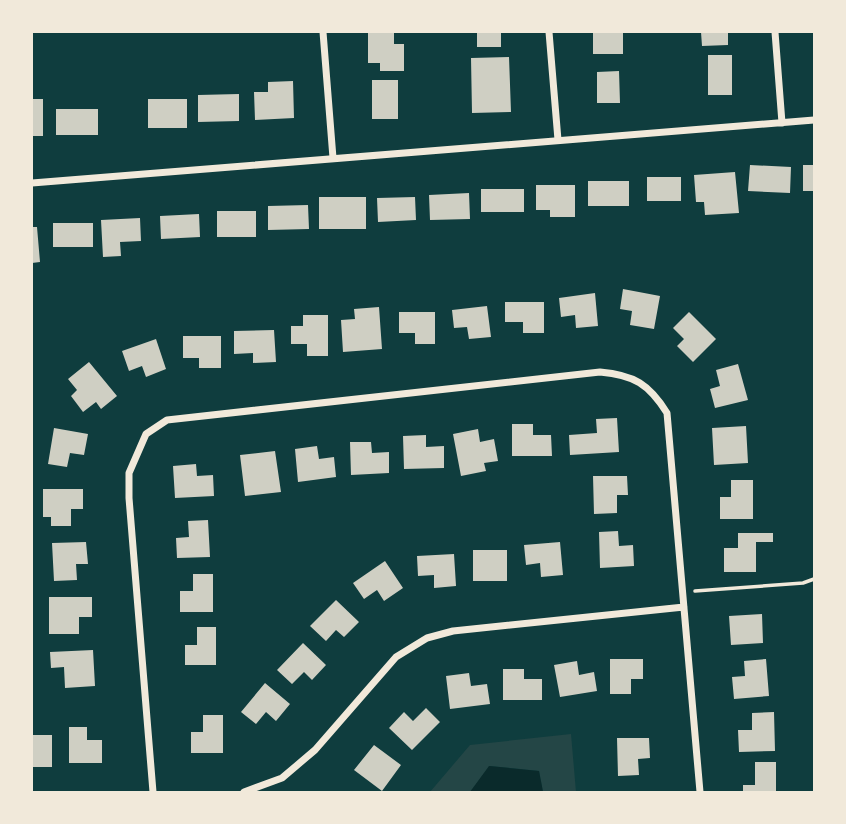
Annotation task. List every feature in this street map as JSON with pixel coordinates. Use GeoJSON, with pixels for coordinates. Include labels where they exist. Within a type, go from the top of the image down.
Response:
{"type":"FeatureCollection","features":[{"type":"Feature","properties":{"kind":"street"},"geometry":{"type":"LineString","coordinates":[[323,32],[333,158]]}},
{"type":"Feature","properties":{"kind":"street"},"geometry":{"type":"LineString","coordinates":[[549,32],[558,140]]}},
{"type":"Feature","properties":{"kind":"street"},"geometry":{"type":"LineString","coordinates":[[775,32],[782,123]]}},
{"type":"Feature","properties":{"kind":"street"},"geometry":{"type":"LineString","coordinates":[[32,183],[814,120]]}},
{"type":"Feature","properties":{"kind":"street"},"geometry":{"type":"LineString","coordinates":[[153,793],[129,499],[129,472],[146,434],[167,420],[600,372],[625,374],[654,392],[667,414],[700,793]]}},
{"type":"Feature","properties":{"kind":"street"},"geometry":{"type":"LineString","coordinates":[[244,793],[282,778],[314,750],[396,657],[427,638],[453,631],[684,607]]}},
{"type":"Feature","properties":{"kind":"path"},"geometry":{"type":"LineString","coordinates":[[683,592],[803,583],[814,579]]}},
{"type":"Feature","properties":{"kind":"shaded area"},"geometry":{"type":"Polygon","coordinates":[[[571,734],[576,792],[543,792],[539,771],[490,766],[470,792],[430,792],[470,745],[571,734]]]}},
{"type":"Feature","properties":{"kind":"shaded area"},"geometry":{"type":"Polygon","coordinates":[[[489,766],[539,771],[543,792],[470,792],[489,766]]]}},
{"type":"Feature","properties":{"kind":"building"},"geometry":{"type":"Polygon","coordinates":[[[477,32],[501,32],[501,47],[477,47],[477,32]]]}},
{"type":"Feature","properties":{"kind":"building"},"geometry":{"type":"Polygon","coordinates":[[[593,32],[623,32],[623,54],[593,54],[593,32]]]}},
{"type":"Feature","properties":{"kind":"building"},"geometry":{"type":"Polygon","coordinates":[[[701,32],[728,32],[728,45],[702,46],[701,32]]]}},
{"type":"Feature","properties":{"kind":"building"},"geometry":{"type":"Polygon","coordinates":[[[368,33],[394,33],[394,44],[404,44],[404,71],[380,71],[380,63],[368,63],[368,33]]]}},
{"type":"Feature","properties":{"kind":"building"},"geometry":{"type":"Polygon","coordinates":[[[708,55],[732,55],[732,95],[708,95],[708,55]]]}},
{"type":"Feature","properties":{"kind":"building"},"geometry":{"type":"Polygon","coordinates":[[[509,57],[511,112],[472,113],[471,58],[509,57]]]}},
{"type":"Feature","properties":{"kind":"building"},"geometry":{"type":"Polygon","coordinates":[[[619,71],[620,103],[597,103],[597,72],[619,71]]]}},
{"type":"Feature","properties":{"kind":"building"},"geometry":{"type":"Polygon","coordinates":[[[372,80],[398,80],[398,119],[372,119],[372,80]]]}},
{"type":"Feature","properties":{"kind":"building"},"geometry":{"type":"Polygon","coordinates":[[[293,81],[294,118],[255,120],[254,92],[268,92],[268,82],[293,81]]]}},
{"type":"Feature","properties":{"kind":"building"},"geometry":{"type":"Polygon","coordinates":[[[239,94],[239,121],[198,122],[198,95],[239,94]]]}},
{"type":"Feature","properties":{"kind":"building"},"geometry":{"type":"Polygon","coordinates":[[[32,99],[43,99],[43,136],[32,136],[32,99]]]}},
{"type":"Feature","properties":{"kind":"building"},"geometry":{"type":"Polygon","coordinates":[[[148,99],[187,99],[187,128],[148,128],[148,99]]]}},
{"type":"Feature","properties":{"kind":"building"},"geometry":{"type":"Polygon","coordinates":[[[56,109],[98,109],[98,135],[56,135],[56,109]]]}},
{"type":"Feature","properties":{"kind":"building"},"geometry":{"type":"Polygon","coordinates":[[[750,165],[791,167],[790,193],[748,191],[750,165]]]}},
{"type":"Feature","properties":{"kind":"building"},"geometry":{"type":"Polygon","coordinates":[[[803,165],[814,165],[814,191],[803,191],[803,165]]]}},
{"type":"Feature","properties":{"kind":"building"},"geometry":{"type":"Polygon","coordinates":[[[735,172],[739,213],[705,215],[704,202],[696,202],[694,175],[735,172]]]}},
{"type":"Feature","properties":{"kind":"building"},"geometry":{"type":"Polygon","coordinates":[[[647,177],[681,177],[681,201],[647,201],[647,177]]]}},
{"type":"Feature","properties":{"kind":"building"},"geometry":{"type":"Polygon","coordinates":[[[588,181],[629,181],[629,206],[588,206],[588,181]]]}},
{"type":"Feature","properties":{"kind":"building"},"geometry":{"type":"Polygon","coordinates":[[[536,185],[575,185],[575,217],[550,217],[550,210],[536,210],[536,185]]]}},
{"type":"Feature","properties":{"kind":"building"},"geometry":{"type":"Polygon","coordinates":[[[481,189],[524,189],[524,212],[481,212],[481,189]]]}},
{"type":"Feature","properties":{"kind":"building"},"geometry":{"type":"Polygon","coordinates":[[[469,193],[470,219],[430,220],[429,195],[469,193]]]}},
{"type":"Feature","properties":{"kind":"building"},"geometry":{"type":"Polygon","coordinates":[[[319,197],[366,197],[366,229],[319,229],[319,197]]]}},
{"type":"Feature","properties":{"kind":"building"},"geometry":{"type":"Polygon","coordinates":[[[415,197],[416,220],[378,222],[377,198],[415,197]]]}},
{"type":"Feature","properties":{"kind":"building"},"geometry":{"type":"Polygon","coordinates":[[[308,205],[309,229],[268,230],[268,206],[308,205]]]}},
{"type":"Feature","properties":{"kind":"building"},"geometry":{"type":"Polygon","coordinates":[[[217,211],[256,211],[256,237],[217,237],[217,211]]]}},
{"type":"Feature","properties":{"kind":"building"},"geometry":{"type":"Polygon","coordinates":[[[199,214],[200,237],[161,239],[160,216],[199,214]]]}},
{"type":"Feature","properties":{"kind":"building"},"geometry":{"type":"Polygon","coordinates":[[[140,218],[141,241],[120,242],[121,256],[103,257],[101,220],[140,218]]]}},
{"type":"Feature","properties":{"kind":"building"},"geometry":{"type":"Polygon","coordinates":[[[53,223],[93,223],[93,247],[53,247],[53,223]]]}},
{"type":"Feature","properties":{"kind":"building"},"geometry":{"type":"Polygon","coordinates":[[[32,227],[37,227],[40,262],[32,263],[32,227]]]}},
{"type":"Feature","properties":{"kind":"building"},"geometry":{"type":"Polygon","coordinates":[[[623,289],[660,296],[654,329],[630,325],[632,311],[620,309],[623,289]]]}},
{"type":"Feature","properties":{"kind":"building"},"geometry":{"type":"Polygon","coordinates":[[[595,293],[598,326],[576,328],[575,315],[561,317],[559,298],[595,293]]]}},
{"type":"Feature","properties":{"kind":"building"},"geometry":{"type":"Polygon","coordinates":[[[505,302],[544,302],[544,333],[523,333],[523,322],[505,322],[505,302]]]}},
{"type":"Feature","properties":{"kind":"building"},"geometry":{"type":"Polygon","coordinates":[[[487,306],[491,337],[469,339],[467,327],[454,328],[452,310],[487,306]]]}},
{"type":"Feature","properties":{"kind":"building"},"geometry":{"type":"Polygon","coordinates":[[[379,307],[382,349],[343,352],[341,320],[355,319],[354,309],[379,307]]]}},
{"type":"Feature","properties":{"kind":"building"},"geometry":{"type":"Polygon","coordinates":[[[399,312],[435,312],[435,344],[415,344],[415,333],[399,333],[399,312]]]}},
{"type":"Feature","properties":{"kind":"building"},"geometry":{"type":"Polygon","coordinates":[[[689,312],[716,339],[693,362],[677,346],[684,339],[673,328],[689,312]]]}},
{"type":"Feature","properties":{"kind":"building"},"geometry":{"type":"Polygon","coordinates":[[[303,315],[328,315],[328,356],[307,356],[307,344],[291,344],[291,326],[303,326],[303,315]]]}},
{"type":"Feature","properties":{"kind":"building"},"geometry":{"type":"Polygon","coordinates":[[[274,330],[276,362],[253,363],[253,353],[234,354],[234,331],[274,330]]]}},
{"type":"Feature","properties":{"kind":"building"},"geometry":{"type":"Polygon","coordinates":[[[183,336],[221,336],[221,368],[199,368],[199,358],[183,358],[183,336]]]}},
{"type":"Feature","properties":{"kind":"building"},"geometry":{"type":"Polygon","coordinates":[[[156,339],[166,369],[146,377],[142,366],[129,371],[122,351],[156,339]]]}},
{"type":"Feature","properties":{"kind":"building"},"geometry":{"type":"Polygon","coordinates":[[[89,362],[117,396],[101,409],[96,402],[83,412],[71,396],[77,390],[68,379],[89,362]]]}},
{"type":"Feature","properties":{"kind":"building"},"geometry":{"type":"Polygon","coordinates":[[[738,364],[748,400],[715,408],[710,389],[720,386],[716,370],[738,364]]]}},
{"type":"Feature","properties":{"kind":"building"},"geometry":{"type":"Polygon","coordinates":[[[617,418],[619,452],[570,455],[569,435],[597,433],[596,419],[617,418]]]}},
{"type":"Feature","properties":{"kind":"building"},"geometry":{"type":"Polygon","coordinates":[[[512,424],[533,424],[533,435],[551,435],[552,456],[512,456],[512,424]]]}},
{"type":"Feature","properties":{"kind":"building"},"geometry":{"type":"Polygon","coordinates":[[[746,426],[748,463],[714,465],[712,428],[746,426]]]}},
{"type":"Feature","properties":{"kind":"building"},"geometry":{"type":"Polygon","coordinates":[[[54,428],[88,434],[84,455],[70,453],[67,467],[48,464],[54,428]]]}},
{"type":"Feature","properties":{"kind":"building"},"geometry":{"type":"Polygon","coordinates":[[[478,429],[480,442],[494,439],[498,461],[484,463],[486,471],[461,476],[453,434],[478,429]]]}},
{"type":"Feature","properties":{"kind":"building"},"geometry":{"type":"Polygon","coordinates":[[[426,435],[426,447],[444,446],[444,468],[404,469],[403,436],[426,435]]]}},
{"type":"Feature","properties":{"kind":"building"},"geometry":{"type":"Polygon","coordinates":[[[350,442],[371,442],[372,453],[389,452],[389,473],[351,475],[350,442]]]}},
{"type":"Feature","properties":{"kind":"building"},"geometry":{"type":"Polygon","coordinates":[[[317,446],[319,459],[334,457],[336,477],[298,482],[295,449],[317,446]]]}},
{"type":"Feature","properties":{"kind":"building"},"geometry":{"type":"Polygon","coordinates":[[[275,451],[281,492],[245,496],[240,455],[275,451]]]}},
{"type":"Feature","properties":{"kind":"building"},"geometry":{"type":"Polygon","coordinates":[[[196,464],[197,476],[213,475],[214,496],[175,498],[173,466],[196,464]]]}},
{"type":"Feature","properties":{"kind":"building"},"geometry":{"type":"Polygon","coordinates":[[[593,476],[627,476],[628,495],[617,495],[617,513],[594,514],[593,476]]]}},
{"type":"Feature","properties":{"kind":"building"},"geometry":{"type":"Polygon","coordinates":[[[731,480],[753,480],[753,519],[720,519],[720,497],[731,497],[731,480]]]}},
{"type":"Feature","properties":{"kind":"building"},"geometry":{"type":"Polygon","coordinates":[[[43,489],[83,489],[83,509],[71,509],[71,526],[51,526],[51,517],[43,517],[43,489]]]}},
{"type":"Feature","properties":{"kind":"building"},"geometry":{"type":"Polygon","coordinates":[[[208,520],[210,557],[177,558],[176,538],[189,537],[188,521],[208,520]]]}},
{"type":"Feature","properties":{"kind":"building"},"geometry":{"type":"Polygon","coordinates":[[[618,531],[619,546],[633,545],[634,566],[600,568],[599,532],[618,531]]]}},
{"type":"Feature","properties":{"kind":"building"},"geometry":{"type":"Polygon","coordinates":[[[738,533],[773,533],[773,542],[756,542],[756,572],[724,572],[724,548],[738,548],[738,533]]]}},
{"type":"Feature","properties":{"kind":"building"},"geometry":{"type":"Polygon","coordinates":[[[86,542],[88,564],[76,564],[77,580],[54,581],[52,543],[86,542]]]}},
{"type":"Feature","properties":{"kind":"building"},"geometry":{"type":"Polygon","coordinates":[[[560,542],[563,575],[541,577],[540,563],[526,565],[524,545],[560,542]]]}},
{"type":"Feature","properties":{"kind":"building"},"geometry":{"type":"Polygon","coordinates":[[[473,550],[507,550],[507,581],[473,581],[473,550]]]}},
{"type":"Feature","properties":{"kind":"building"},"geometry":{"type":"Polygon","coordinates":[[[454,554],[456,586],[434,588],[434,575],[418,576],[417,556],[454,554]]]}},
{"type":"Feature","properties":{"kind":"building"},"geometry":{"type":"Polygon","coordinates":[[[385,561],[403,588],[384,601],[377,590],[364,599],[353,583],[385,561]]]}},
{"type":"Feature","properties":{"kind":"building"},"geometry":{"type":"Polygon","coordinates":[[[193,574],[213,574],[213,612],[180,612],[180,591],[193,591],[193,574]]]}},
{"type":"Feature","properties":{"kind":"building"},"geometry":{"type":"Polygon","coordinates":[[[49,597],[92,597],[92,617],[79,617],[79,634],[49,634],[49,597]]]}},
{"type":"Feature","properties":{"kind":"building"},"geometry":{"type":"Polygon","coordinates":[[[336,600],[359,622],[344,637],[336,630],[326,641],[310,626],[336,600]]]}},
{"type":"Feature","properties":{"kind":"building"},"geometry":{"type":"Polygon","coordinates":[[[762,614],[763,643],[731,645],[729,616],[762,614]]]}},
{"type":"Feature","properties":{"kind":"building"},"geometry":{"type":"Polygon","coordinates":[[[197,627],[216,627],[216,665],[185,665],[185,645],[197,645],[197,627]]]}},
{"type":"Feature","properties":{"kind":"building"},"geometry":{"type":"Polygon","coordinates":[[[303,643],[326,665],[312,680],[304,672],[292,684],[277,670],[303,643]]]}},
{"type":"Feature","properties":{"kind":"building"},"geometry":{"type":"Polygon","coordinates":[[[93,650],[95,686],[65,688],[64,667],[51,668],[50,652],[93,650]]]}},
{"type":"Feature","properties":{"kind":"building"},"geometry":{"type":"Polygon","coordinates":[[[610,659],[643,659],[643,679],[631,679],[631,694],[610,694],[610,659]]]}},
{"type":"Feature","properties":{"kind":"building"},"geometry":{"type":"Polygon","coordinates":[[[766,659],[769,696],[734,699],[732,677],[745,676],[744,661],[766,659]]]}},
{"type":"Feature","properties":{"kind":"building"},"geometry":{"type":"Polygon","coordinates":[[[577,661],[579,675],[594,672],[597,691],[560,697],[554,665],[577,661]]]}},
{"type":"Feature","properties":{"kind":"building"},"geometry":{"type":"Polygon","coordinates":[[[503,669],[524,669],[524,679],[542,679],[542,700],[503,700],[503,669]]]}},
{"type":"Feature","properties":{"kind":"building"},"geometry":{"type":"Polygon","coordinates":[[[469,673],[471,686],[487,684],[490,704],[450,709],[446,676],[469,673]]]}},
{"type":"Feature","properties":{"kind":"building"},"geometry":{"type":"Polygon","coordinates":[[[265,683],[290,704],[276,721],[266,712],[256,724],[241,712],[265,683]]]}},
{"type":"Feature","properties":{"kind":"building"},"geometry":{"type":"Polygon","coordinates":[[[426,708],[440,722],[412,750],[389,728],[404,712],[413,721],[426,708]]]}},
{"type":"Feature","properties":{"kind":"building"},"geometry":{"type":"Polygon","coordinates":[[[774,712],[775,751],[739,752],[738,730],[752,730],[752,713],[774,712]]]}},
{"type":"Feature","properties":{"kind":"building"},"geometry":{"type":"Polygon","coordinates":[[[203,715],[223,715],[223,753],[191,753],[191,732],[203,732],[203,715]]]}},
{"type":"Feature","properties":{"kind":"building"},"geometry":{"type":"Polygon","coordinates":[[[69,727],[87,727],[87,740],[102,740],[102,763],[69,763],[69,727]]]}},
{"type":"Feature","properties":{"kind":"building"},"geometry":{"type":"Polygon","coordinates":[[[32,735],[52,735],[52,767],[32,767],[32,735]]]}},
{"type":"Feature","properties":{"kind":"building"},"geometry":{"type":"Polygon","coordinates":[[[617,738],[649,738],[650,758],[638,759],[639,775],[618,776],[617,738]]]}},
{"type":"Feature","properties":{"kind":"building"},"geometry":{"type":"Polygon","coordinates":[[[374,745],[401,765],[382,791],[354,770],[374,745]]]}},
{"type":"Feature","properties":{"kind":"building"},"geometry":{"type":"Polygon","coordinates":[[[755,762],[776,762],[776,792],[743,792],[743,785],[755,785],[755,762]]]}}]}
